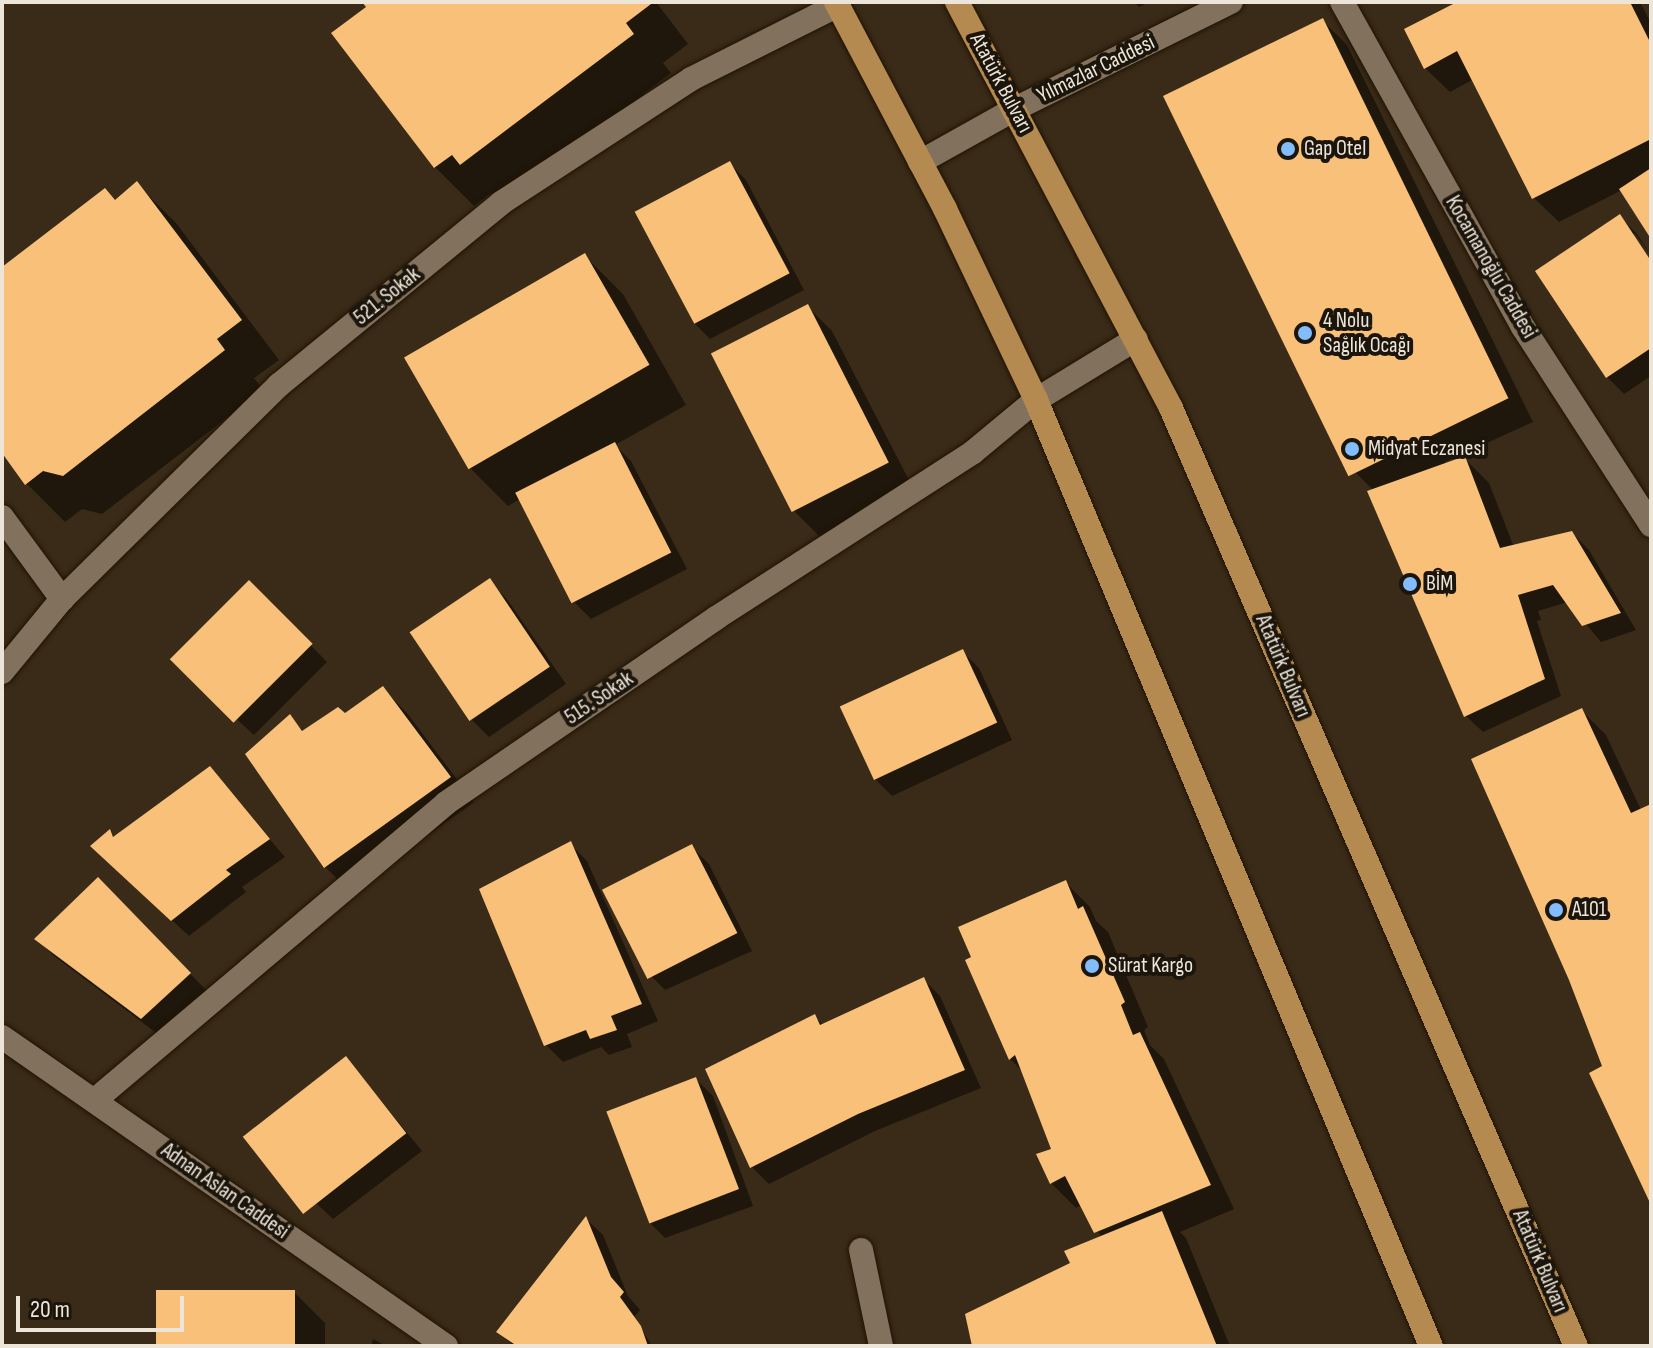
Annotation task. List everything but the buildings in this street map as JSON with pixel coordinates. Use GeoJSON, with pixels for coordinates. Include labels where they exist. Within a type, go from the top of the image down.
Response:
{"type":"FeatureCollection","features":[{"type":"Feature","properties":{"kind":"main road","name":"Atatürk Bulvarı"},"geometry":{"type":"LineString","coordinates":[[957,2],[1171,408],[1576,1346]]}},
{"type":"Feature","properties":{"kind":"main road"},"geometry":{"type":"LineString","coordinates":[[837,3],[920,162],[1036,400],[1431,1346]]}},
{"type":"Feature","properties":{"kind":"street","name":"Yılmazlar Caddesi"},"geometry":{"type":"LineString","coordinates":[[920,162],[1015,109],[1231,2]]}},
{"type":"Feature","properties":{"kind":"street","name":"Kocamanoğlu Caddesi"},"geometry":{"type":"LineString","coordinates":[[1342,2],[1523,327],[1651,525]]}},
{"type":"Feature","properties":{"kind":"street","name":"521. Sokak"},"geometry":{"type":"LineString","coordinates":[[2,672],[62,599],[279,385],[501,203],[691,79],[837,3]]}},
{"type":"Feature","properties":{"kind":"street","name":"515. Sokak"},"geometry":{"type":"LineString","coordinates":[[95,1100],[446,803],[716,618],[972,453],[1036,400],[1136,339]]}},
{"type":"Feature","properties":{"kind":"street"},"geometry":{"type":"LineString","coordinates":[[2,517],[62,599]]}},
{"type":"Feature","properties":{"kind":"street","name":"Adnan Aslan Caddesi"},"geometry":{"type":"LineString","coordinates":[[2,1037],[446,1346]]}},
{"type":"Feature","properties":{"kind":"street"},"geometry":{"type":"LineString","coordinates":[[861,1250],[881,1346]]}},
{"type":"Feature","properties":{"kind":"place","name":"Gap Otel"},"geometry":{"type":"Point","coordinates":[1288,149]}},
{"type":"Feature","properties":{"kind":"place","name":"4 Nolu Sağlık Ocağı"},"geometry":{"type":"Point","coordinates":[1305,333]}},
{"type":"Feature","properties":{"kind":"place","name":"Midyat Eczanesi"},"geometry":{"type":"Point","coordinates":[1352,449]}},
{"type":"Feature","properties":{"kind":"place","name":"BİM"},"geometry":{"type":"Point","coordinates":[1410,584]}},
{"type":"Feature","properties":{"kind":"place","name":"A101"},"geometry":{"type":"Point","coordinates":[1556,910]}},
{"type":"Feature","properties":{"kind":"place","name":"Sürat Kargo"},"geometry":{"type":"Point","coordinates":[1092,966]}}]}
